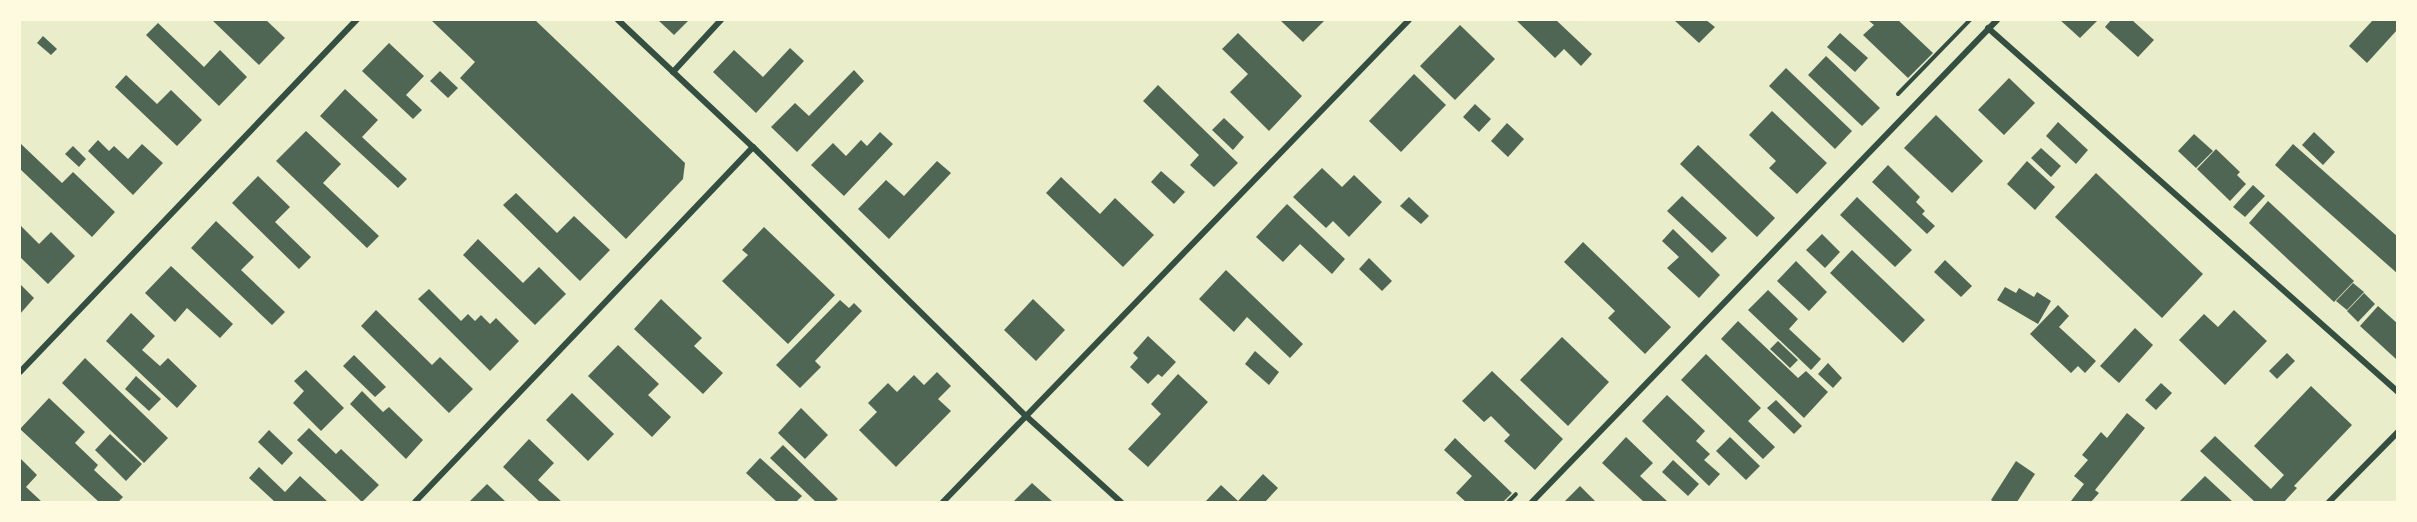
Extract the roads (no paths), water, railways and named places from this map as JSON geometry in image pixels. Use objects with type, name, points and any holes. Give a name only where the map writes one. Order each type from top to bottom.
[{"type":"street","points":[[20,372],[356,20]]},
{"type":"street","points":[[618,20],[753,147],[1026,416],[1121,502]]},
{"type":"street","points":[[674,72],[721,20]]},
{"type":"street","points":[[943,502],[1409,20]]},
{"type":"street","points":[[1532,502],[1997,20]]},
{"type":"street","points":[[1988,28],[2397,392]]},
{"type":"street","points":[[415,502],[753,147]]},
{"type":"street","points":[[2329,502],[2397,432]]}]
